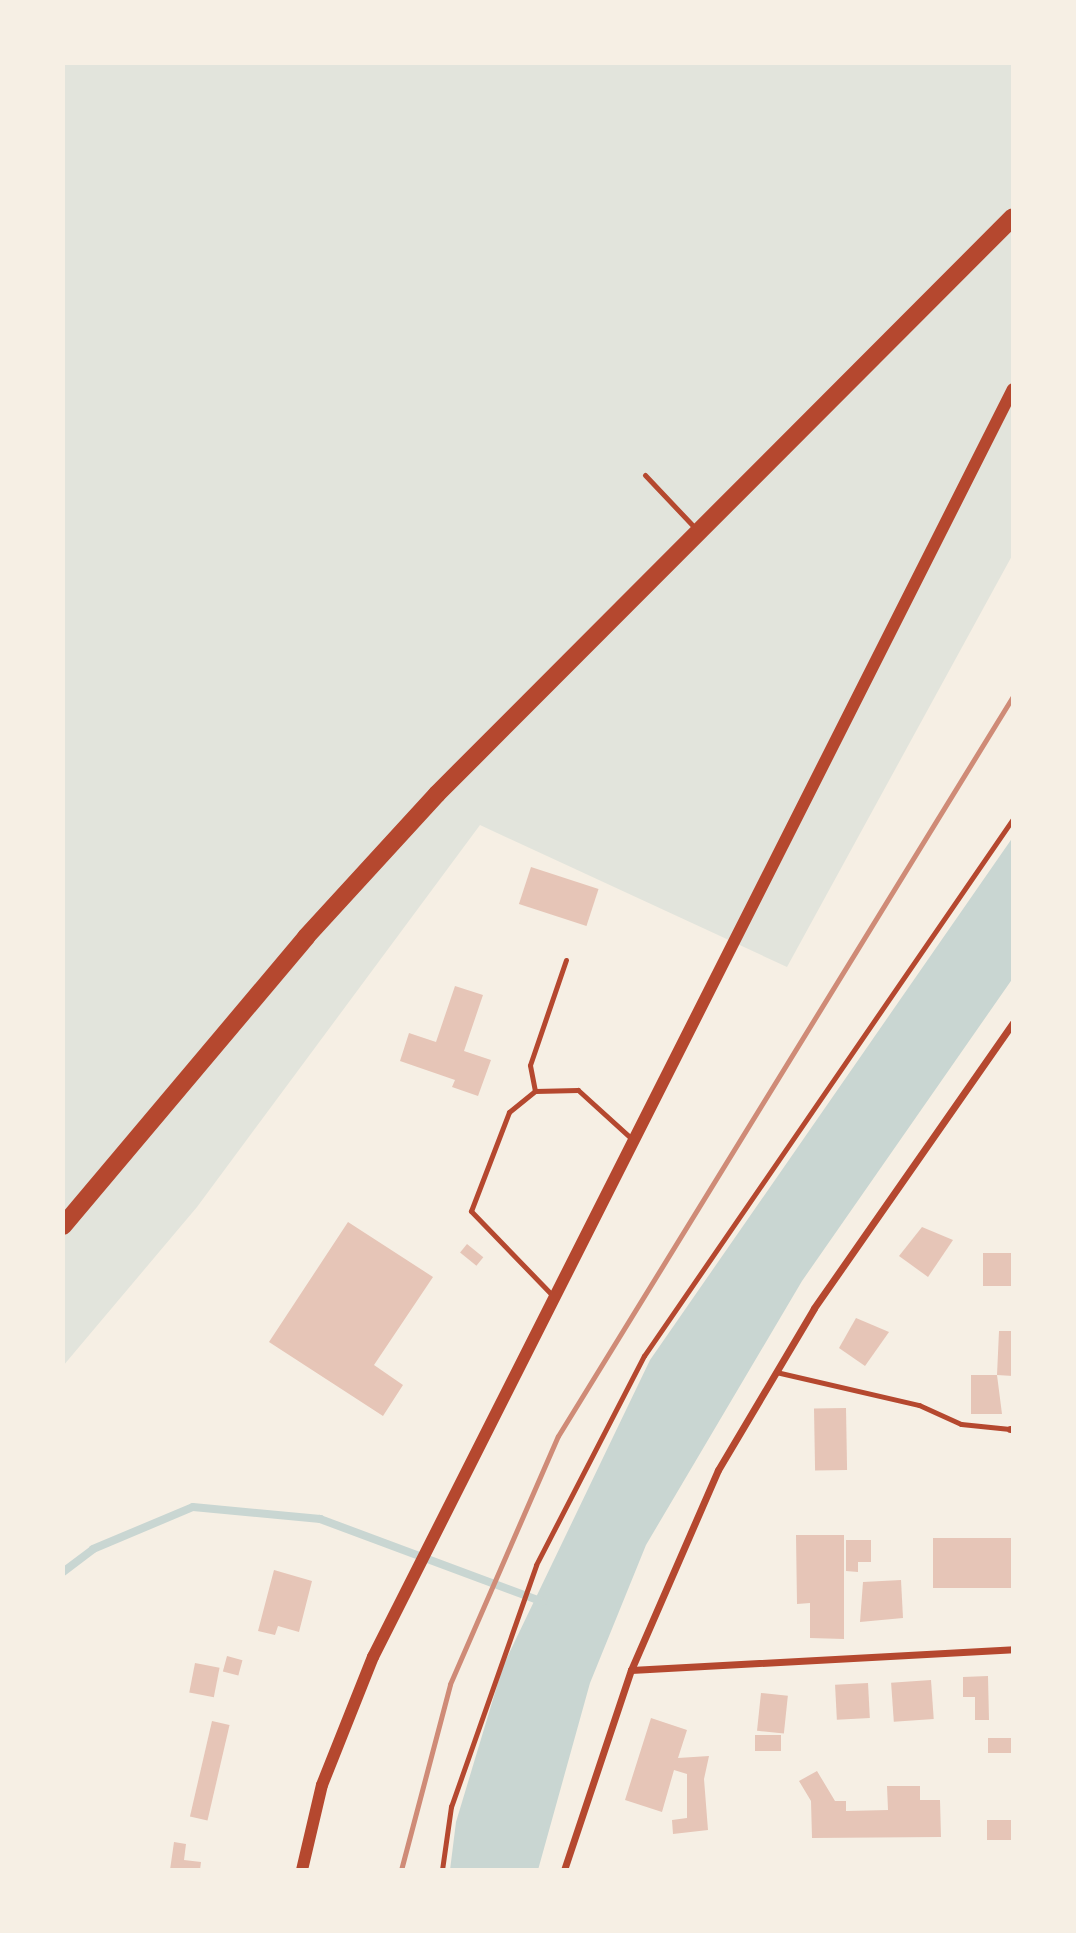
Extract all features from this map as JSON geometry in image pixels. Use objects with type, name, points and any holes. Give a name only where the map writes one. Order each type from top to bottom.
[{"type":"main road","points":[[63,1226],[368,868],[696,529],[1013,218]]},
{"type":"street","points":[[302,1870],[346,1722],[408,1591],[637,1144],[987,436],[1013,389]]},
{"type":"street","points":[[564,1870],[631,1670],[718,1470],[776,1372],[1013,1023]]},
{"type":"street","points":[[631,1670],[1013,1649]]},
{"type":"lane","points":[[645,475],[696,529]]},
{"type":"lane","points":[[536,1091],[530,1066],[566,960]]},
{"type":"lane","points":[[557,1300],[471,1211],[509,1112],[536,1091],[578,1090],[637,1144]]},
{"type":"lane","points":[[776,1372],[919,1405],[961,1424],[1011,1429]]},
{"type":"path","points":[[442,1870],[451,1807],[531,1579],[644,1356],[1013,820]]},
{"type":"shaded area","points":[[63,63],[1013,63],[1013,554],[787,967],[480,825],[197,1207],[63,1366]]},
{"type":"shaded area","points":[[1013,837],[1013,978],[802,1281],[646,1545],[590,1683],[538,1870],[450,1870],[456,1822],[503,1666],[650,1360]]},
{"type":"building","points":[[531,867],[599,889],[586,926],[519,904]]},
{"type":"building","points":[[455,986],[483,995],[464,1051],[491,1060],[478,1096],[452,1087],[455,1080],[400,1061],[409,1033],[436,1042]]},
{"type":"building","points":[[348,1222],[433,1277],[374,1365],[403,1385],[383,1416],[269,1342]]},
{"type":"building","points":[[922,1227],[953,1240],[928,1277],[899,1256]]},
{"type":"building","points":[[467,1244],[483,1257],[476,1266],[460,1253]]},
{"type":"building","points":[[983,1253],[1013,1253],[1013,1286],[983,1286]]},
{"type":"building","points":[[856,1318],[889,1332],[865,1366],[839,1348]]},
{"type":"building","points":[[999,1331],[1013,1331],[1013,1376],[997,1375]]},
{"type":"building","points":[[971,1375],[997,1375],[1002,1414],[971,1414]]},
{"type":"building","points":[[846,1408],[847,1470],[815,1471],[814,1409]]},
{"type":"building","points":[[796,1535],[844,1535],[844,1639],[810,1638],[810,1603],[797,1604]]},
{"type":"building","points":[[933,1538],[1013,1538],[1013,1588],[933,1588]]},
{"type":"building","points":[[846,1540],[871,1540],[871,1562],[858,1562],[858,1572],[846,1571]]},
{"type":"building","points":[[274,1570],[312,1581],[299,1632],[278,1626],[275,1635],[258,1631]]},
{"type":"building","points":[[901,1580],[903,1618],[860,1622],[863,1582]]},
{"type":"building","points":[[227,1656],[242,1660],[238,1676],[223,1671]]},
{"type":"building","points":[[195,1663],[220,1668],[214,1697],[189,1692]]},
{"type":"building","points":[[988,1676],[989,1720],[975,1720],[975,1697],[963,1697],[963,1677]]},
{"type":"building","points":[[931,1680],[934,1719],[894,1722],[891,1683]]},
{"type":"building","points":[[868,1683],[870,1718],[837,1720],[835,1685]]},
{"type":"building","points":[[761,1693],[788,1696],[784,1734],[757,1731]]},
{"type":"building","points":[[651,1718],[687,1730],[678,1758],[709,1756],[704,1779],[708,1830],[673,1834],[672,1820],[687,1818],[687,1774],[674,1770],[662,1812],[625,1800]]},
{"type":"building","points":[[212,1721],[230,1725],[207,1821],[190,1816]]},
{"type":"building","points":[[755,1735],[781,1735],[781,1751],[755,1751]]},
{"type":"building","points":[[988,1738],[1013,1738],[1013,1753],[988,1753]]},
{"type":"building","points":[[817,1771],[835,1801],[846,1801],[846,1811],[888,1810],[887,1786],[920,1786],[920,1800],[940,1800],[941,1837],[812,1838],[811,1801],[799,1781]]},
{"type":"building","points":[[987,1820],[1013,1820],[1013,1840],[987,1840]]},
{"type":"building","points":[[174,1842],[186,1844],[184,1860],[201,1862],[200,1870],[170,1870]]},
{"type":"waterway","points":[[63,1572],[93,1549],[193,1507],[320,1519],[543,1602]]},
{"type":"railway","points":[[401,1870],[450,1684],[558,1436],[1013,696]]}]
